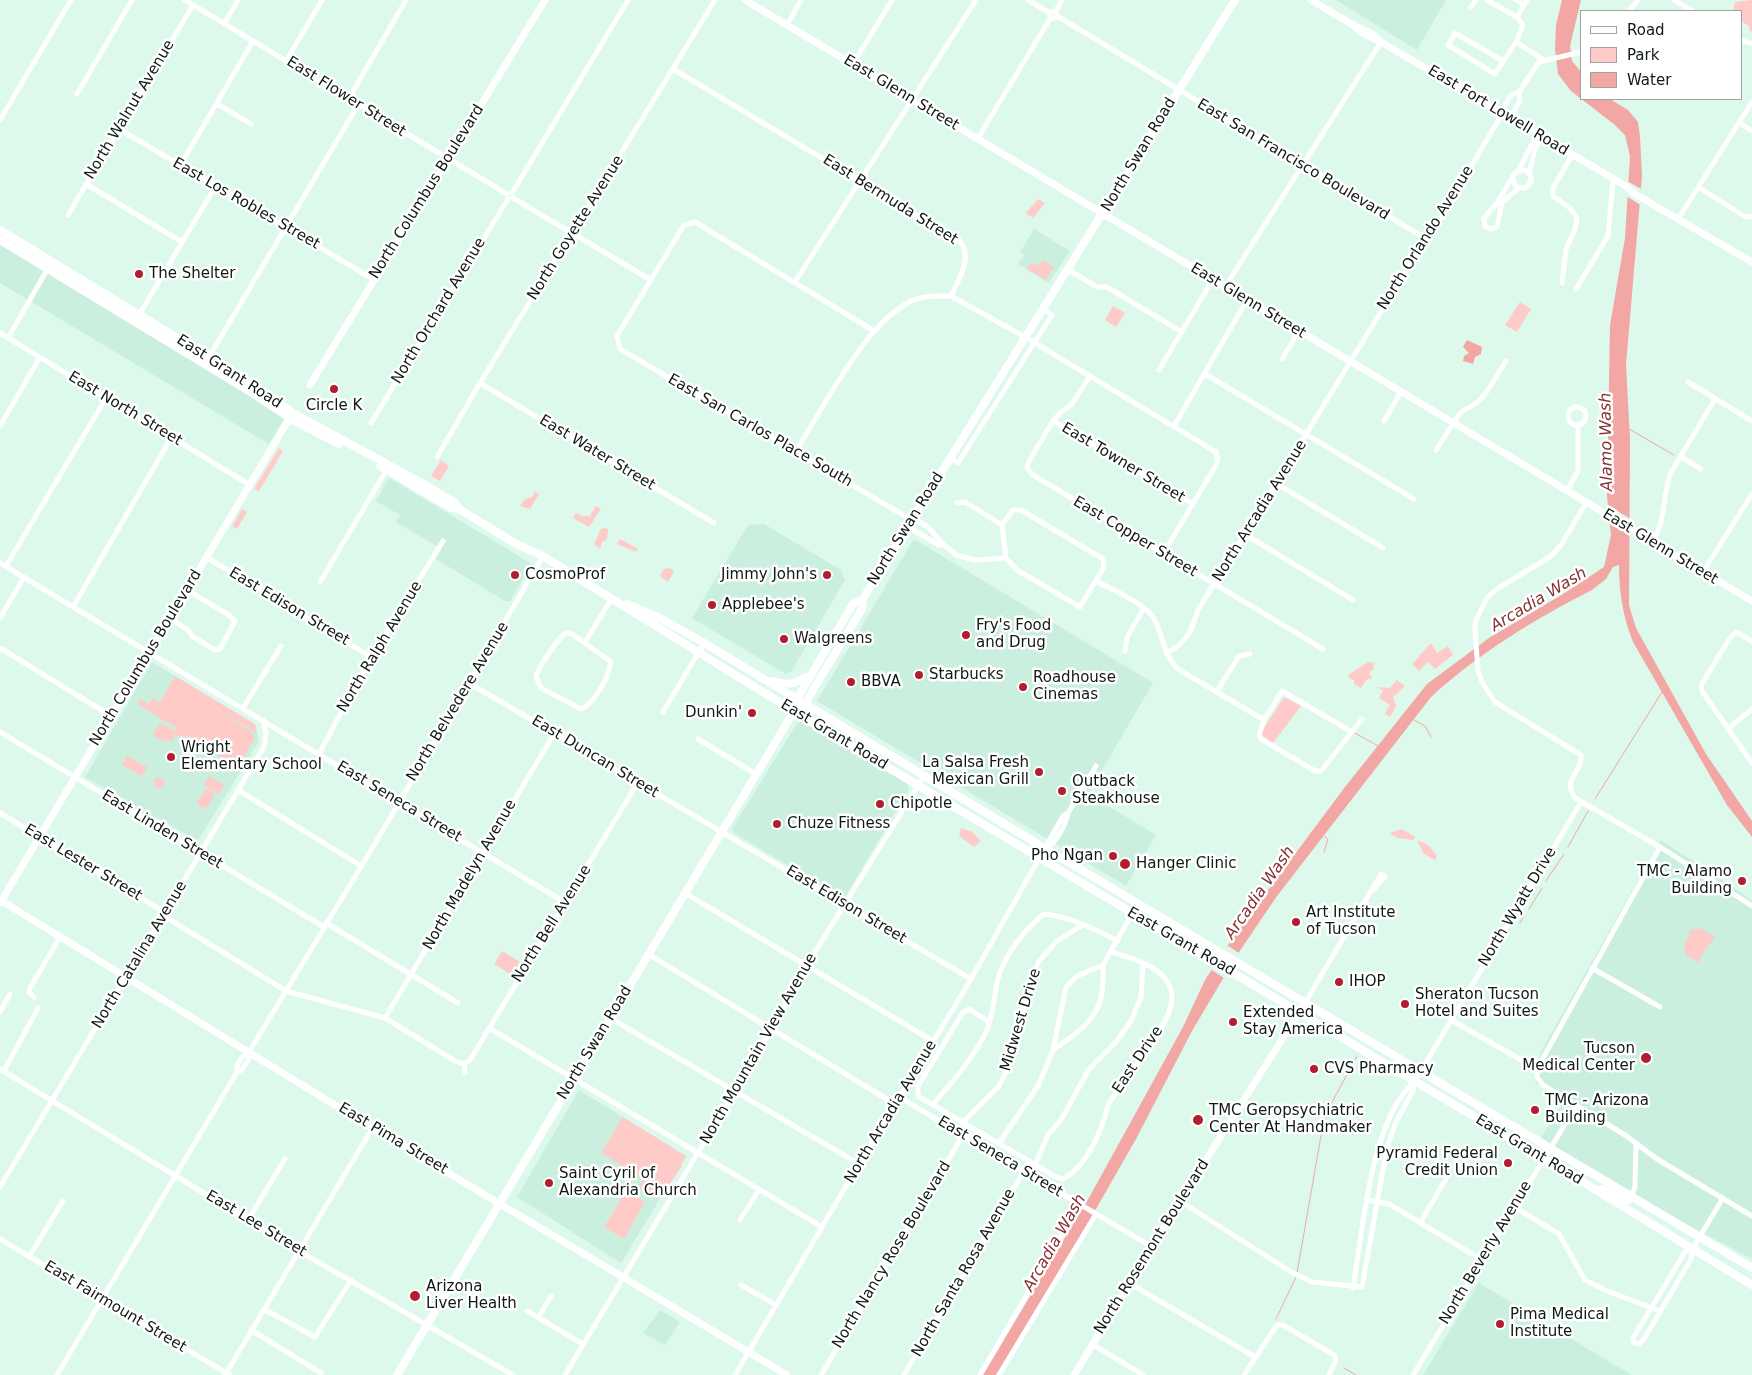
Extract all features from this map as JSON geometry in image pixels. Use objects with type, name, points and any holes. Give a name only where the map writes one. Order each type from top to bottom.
[{"type":"main road","name":"North Swan Road","points":[[794,711],[795,698],[853,604],[862,600],[1025,337],[1104,214],[1178,90],[1235,0]]},
{"type":"main road","name":"East Grant Road","points":[[0,230],[209,357],[291,415],[422,483],[455,503],[459,509]]},
{"type":"main road","name":"East Grant Road","points":[[0,240],[249,391],[387,469],[451,508],[459,509],[516,544],[543,556],[794,711],[1694,1248],[1752,1285]]},
{"type":"main road","name":"East Grant Road","points":[[612,598],[660,618],[704,643],[1046,849],[1752,1268]]},
{"type":"main road","name":"North Swan Road","points":[[397,1375],[501,1203],[573,1077],[794,711],[805,704],[863,607],[862,600]]},
{"type":"main road","points":[[761,678],[788,685],[798,682],[810,674]]},
{"type":"main road","points":[[1591,1187],[1606,1191],[1627,1201],[1631,1197]]},
{"type":"street","points":[[0,120],[71,0]]},
{"type":"street","points":[[77,94],[132,0]]},
{"type":"street","name":"East Flower Street","points":[[185,0],[348,100],[651,280]]},
{"type":"street","points":[[224,24],[238,0]]},
{"type":"street","points":[[286,61],[322,0]]},
{"type":"street","points":[[348,100],[406,0]]},
{"type":"street","name":"North Columbus Boulevard","points":[[310,385],[545,0]]},
{"type":"street","name":"North Orchard Avenue","points":[[371,423],[628,0]]},
{"type":"street","name":"North Goyette Avenue","points":[[437,457],[480,382],[716,0]]},
{"type":"street","name":"East Glenn Street","points":[[745,0],[1752,601]]},
{"type":"street","points":[[787,24],[801,0]]},
{"type":"street","points":[[853,64],[892,0]]},
{"type":"street","points":[[796,282],[976,0]]},
{"type":"street","name":"East San Francisco Boulevard","points":[[1028,0],[1428,240]]},
{"type":"street","points":[[978,138],[1062,0]]},
{"type":"street","name":"East Fort Lowell Road","points":[[1311,0],[1353,25],[1362,33],[1381,42],[1752,262]]},
{"type":"street","points":[[1471,7],[1476,0]]},
{"type":"street","points":[[1487,0],[1517,17],[1523,25],[1516,42],[1495,74],[1448,45],[1455,33],[1503,61]]},
{"type":"street","points":[[1516,0],[1526,2],[1517,17]]},
{"type":"street","points":[[1630,10],[1638,0]]},
{"type":"street","points":[[1674,0],[1691,10]]},
{"type":"street","name":"North Walnut Avenue","points":[[68,215],[193,5]]},
{"type":"street","points":[[180,166],[254,41]]},
{"type":"street","points":[[1225,287],[1381,42]]},
{"type":"street","points":[[1516,42],[1547,59]]},
{"type":"street","points":[[1510,119],[1520,100],[1519,92],[1539,62],[1578,52]]},
{"type":"street","name":"East Bermuda Street","points":[[673,69],[960,241],[966,249],[966,260],[951,296]]},
{"type":"street","name":"North Orlando Avenue","points":[[1350,362],[1428,240],[1511,95],[1519,92]]},
{"type":"street","points":[[1678,219],[1752,102]]},
{"type":"street","points":[[217,104],[251,124]]},
{"type":"street","points":[[209,357],[358,105]]},
{"type":"street","points":[[1739,122],[1752,130]]},
{"type":"street","name":"East Los Robles Street","points":[[119,129],[373,279]]},
{"type":"street","points":[[1540,136],[1529,174],[1531,179],[1530,185],[1519,188],[1502,202],[1497,227],[1492,229],[1484,225],[1484,218],[1497,203],[1540,136]]},
{"type":"street","points":[[1562,283],[1566,250],[1575,230],[1576,218],[1570,208],[1553,196],[1552,190],[1572,155]]},
{"type":"street","points":[[1518,171],[1524,170],[1529,174]]},
{"type":"street","points":[[1513,176],[1513,183],[1519,188]]},
{"type":"street","points":[[1576,289],[1608,236],[1613,180]]},
{"type":"street","points":[[86,184],[182,242]]},
{"type":"street","points":[[139,315],[215,187]]},
{"type":"street","points":[[1698,187],[1744,216],[1752,218]]},
{"type":"street","points":[[651,280],[684,225],[695,222],[874,331]]},
{"type":"street","points":[[8,338],[47,270]]},
{"type":"street","points":[[1069,270],[1096,287],[1107,287],[1182,332]]},
{"type":"street","points":[[1160,370],[1213,279]]},
{"type":"street","name":"East San Carlos Place South","points":[[651,280],[617,336],[620,349],[911,522]]},
{"type":"street","points":[[1581,280],[1587,284]]},
{"type":"street","points":[[795,452],[858,350],[874,331],[901,308],[916,299],[934,295],[951,296],[1025,337],[1219,454],[1217,462],[1163,554]]},
{"type":"street","points":[[1174,426],[1247,300]]},
{"type":"street","name":"North Swan Road","points":[[950,458],[958,463],[1035,343],[1052,314],[1043,309]]},
{"type":"street","points":[[1282,359],[1299,331]]},
{"type":"street","name":"East North Street","points":[[0,333],[250,485]]},
{"type":"street","points":[[0,426],[40,357]]},
{"type":"street","points":[[1436,450],[1452,423],[1460,413],[1479,401],[1506,360]]},
{"type":"street","name":"North Arcadia Avenue","points":[[1166,653],[1180,647],[1189,635],[1198,610],[1246,535],[1350,362]]},
{"type":"street","points":[[1205,374],[1414,499]]},
{"type":"street","points":[[1053,421],[1072,404],[1090,376]]},
{"type":"street","name":"East Water Street","points":[[480,382],[714,523]]},
{"type":"street","points":[[1688,382],[1752,421]]},
{"type":"street","points":[[1384,420],[1401,392]]},
{"type":"street","points":[[6,566],[106,398]]},
{"type":"street","points":[[1653,542],[1661,528],[1666,488],[1670,474],[1715,399]]},
{"type":"street","name":"North Columbus Boulevard","points":[[0,902],[291,415]]},
{"type":"street","name":"East Copper Street","points":[[1053,421],[1025,468],[1033,475],[1323,649]]},
{"type":"street","name":"East Towner Street","points":[[1053,421],[1193,504]]},
{"type":"street","points":[[1566,491],[1578,471],[1578,426]]},
{"type":"street","points":[[73,607],[171,438]]},
{"type":"street","points":[[1681,457],[1700,469]]},
{"type":"street","points":[[320,582],[387,469]]},
{"type":"street","points":[[1277,484],[1383,548]]},
{"type":"street","points":[[1703,572],[1752,494]]},
{"type":"street","points":[[957,504],[965,502],[1002,525]]},
{"type":"street","points":[[1586,503],[1561,545],[1551,556],[1497,589],[1487,598],[1476,620],[1474,644],[1476,663],[1482,682],[1496,702],[1581,755],[1582,761],[1570,782],[1570,790],[1581,802],[1660,848],[1752,906]]},
{"type":"street","points":[[1013,510],[1022,510],[1103,559],[1104,566],[1080,607],[1017,570],[1006,558],[1002,525],[1013,510]]},
{"type":"street","points":[[911,522],[939,545],[944,546]]},
{"type":"street","points":[[911,522],[928,527],[944,546],[956,555],[966,559],[1006,558]]},
{"type":"street","points":[[1246,535],[1353,600]]},
{"type":"street","name":"North Ralph Avenue","points":[[319,754],[371,657],[443,541]]},
{"type":"street","name":"North Belvedere Avenue","points":[[176,1175],[236,1072],[242,1070],[249,1059],[249,1052],[362,866],[543,556]]},
{"type":"street","name":"East Edison Street","points":[[206,557],[371,657]]},
{"type":"street","name":"East Seneca Street","points":[[0,563],[566,903]]},
{"type":"street","points":[[0,618],[24,577]]},
{"type":"street","points":[[1096,580],[1144,608],[1152,616],[1169,661],[1178,670],[1264,720]]},
{"type":"street","points":[[170,618],[189,631],[192,636],[215,650],[220,648],[235,621],[229,615],[187,590]]},
{"type":"street","points":[[585,642],[612,598]]},
{"type":"street","points":[[1125,651],[1126,638],[1144,608]]},
{"type":"street","points":[[1751,761],[1702,691],[1701,685],[1730,638],[1736,632],[1752,641]]},
{"type":"street","points":[[572,634],[585,642],[606,656],[611,664],[591,702],[581,709],[541,688],[536,677],[538,670],[563,635],[572,634]]},
{"type":"street","points":[[663,712],[704,643]]},
{"type":"street","points":[[243,708],[280,646]]},
{"type":"street","points":[[0,648],[112,716]]},
{"type":"street","points":[[1216,691],[1239,656],[1250,654]]},
{"type":"street","name":"East Duncan Street","points":[[469,683],[555,732],[721,832]]},
{"type":"street","points":[[1352,732],[1282,691],[1259,730],[1261,739],[1316,771],[1321,771],[1352,732],[1362,719]]},
{"type":"street","points":[[1729,728],[1752,709]]},
{"type":"street","name":"North Catalina Avenue","points":[[0,1186],[264,747],[266,733],[263,720]]},
{"type":"street","name":"East Linden Street","points":[[0,732],[201,854],[458,1003]]},
{"type":"street","name":"North Madelyn Avenue","points":[[384,1018],[412,975],[555,732]]},
{"type":"street","points":[[698,738],[756,774]]},
{"type":"street","name":"North Arcadia Avenue","points":[[735,1375],[858,1164],[971,979],[1040,859],[1046,849],[1051,846],[1096,766]]},
{"type":"street","name":"North Mountain View Avenue","points":[[565,1375],[620,1286],[622,1277],[772,1029],[807,965],[924,776]]},
{"type":"street","name":"North Bell Avenue","points":[[464,1064],[470,1060],[638,782]]},
{"type":"street","points":[[238,790],[362,866]]},
{"type":"street","name":"North Wyatt Drive","points":[[1356,1288],[1368,1200],[1383,1129],[1405,1090],[1421,1071],[1581,802]]},
{"type":"street","name":"East Lester Street","points":[[0,813],[40,836],[286,991],[384,1018],[455,1061],[464,1064]]},
{"type":"street","name":"East Edison Street","points":[[721,832],[971,979]]},
{"type":"street","points":[[1660,848],[1537,1069],[1537,1076],[1543,1085],[1636,1143],[1656,1159],[1752,1216]]},
{"type":"street","name":"North Rosemont Boulevard","points":[[1074,1375],[1129,1283],[1300,1012],[1383,875]]},
{"type":"street","points":[[685,893],[934,1041]]},
{"type":"street","name":"East Pima Street","points":[[0,902],[787,1375]]},
{"type":"street","points":[[1053,1050],[1070,1039],[1097,1012],[1103,996],[1103,966],[1138,903]]},
{"type":"street","points":[[933,1104],[969,1060],[986,1032],[1000,973],[1017,941],[1029,926],[1044,914],[1062,916],[1084,924],[1118,941]]},
{"type":"street","name":"Midwest Drive","points":[[963,1122],[998,1086],[1011,1062],[1029,984],[1039,961],[1057,941],[1084,924]]},
{"type":"street","points":[[34,997],[29,992],[30,988],[60,937]]},
{"type":"street","name":"East Drive","points":[[1035,1165],[1063,1179],[1080,1167],[1101,1128],[1109,1103],[1152,1045],[1170,1011],[1171,991],[1159,973],[1143,963],[1112,952]]},
{"type":"street","points":[[648,954],[895,1104]]},
{"type":"street","points":[[989,1022],[969,1009],[961,1014],[918,1086],[918,1096],[1035,1165],[1048,1135],[1061,1120],[1089,1068],[1116,1042],[1131,1022],[1141,997],[1143,963]]},
{"type":"street","points":[[999,1143],[1038,1086],[1053,1050],[1066,988],[1077,976],[1103,966]]},
{"type":"street","points":[[1592,968],[1660,1007]]},
{"type":"street","points":[[0,1012],[10,994]]},
{"type":"street","points":[[2,1070],[38,1008]]},
{"type":"street","points":[[610,1018],[858,1164]]},
{"type":"street","points":[[1451,1020],[1537,1069]]},
{"type":"street","points":[[489,1028],[822,1227]]},
{"type":"street","points":[[464,1064],[464,1072]]},
{"type":"street","name":"East Lee Street","points":[[2,1070],[248,1220],[513,1375]]},
{"type":"street","points":[[1180,1201],[1291,1272],[1312,1282],[1356,1288],[1363,1284],[1377,1201],[1391,1135],[1412,1092],[1414,1081]]},
{"type":"street","name":"East Seneca Street","points":[[899,1097],[1152,1247]]},
{"type":"street","name":"North Beverly Avenue","points":[[1413,1375],[1576,1106]]},
{"type":"street","points":[[227,1374],[251,1330],[373,1127]]},
{"type":"street","name":"North Nancy Rose Boulevard","points":[[821,1375],[963,1135]]},
{"type":"street","points":[[1631,1197],[1635,1187],[1636,1143]]},
{"type":"street","points":[[248,1220],[285,1159]]},
{"type":"street","name":"North Santa Rosa Avenue","points":[[904,1375],[1024,1171]]},
{"type":"street","points":[[57,1375],[176,1175]]},
{"type":"street","points":[[1420,1223],[1447,1177]]},
{"type":"street","points":[[740,1220],[759,1190]]},
{"type":"street","points":[[1694,1248],[1686,1252],[1633,1338],[1636,1344],[1642,1342],[1691,1258],[1699,1238],[1722,1198]]},
{"type":"street","points":[[1368,1200],[1389,1204],[1482,1260]]},
{"type":"street","points":[[29,1257],[63,1201]]},
{"type":"street","points":[[980,1375],[1081,1205]]},
{"type":"street","points":[[1514,1207],[1559,1234],[1586,1280],[1607,1291],[1660,1311]]},
{"type":"street","points":[[1000,1375],[1095,1213]]},
{"type":"street","name":"East Fairmount Street","points":[[0,1239],[227,1374]]},
{"type":"street","points":[[1360,1249],[1370,1250]]},
{"type":"street","points":[[264,1309],[315,1337],[351,1280]]},
{"type":"street","points":[[1129,1283],[1255,1358]]},
{"type":"street","points":[[742,1285],[776,1305]]},
{"type":"street","points":[[538,1318],[551,1296]]},
{"type":"street","points":[[527,1311],[583,1344]]},
{"type":"street","points":[[1244,1375],[1277,1325],[1283,1325],[1334,1356],[1336,1360],[1329,1375]]},
{"type":"street","points":[[251,1330],[321,1372]]},
{"type":"street","points":[[1092,1344],[1143,1375]]},
{"type":"shaded area","points":[[1336,0],[1446,0],[1417,50]]},
{"type":"shaded area","points":[[1034,229],[1070,251],[1049,283],[1018,264],[1024,255],[1020,252]]},
{"type":"shaded area","points":[[0,237],[285,417],[269,444],[0,283]]},
{"type":"shaded area","points":[[389,478],[532,564],[510,601],[505,601],[436,559],[442,549],[396,522],[400,515],[376,501]]},
{"type":"shaded area","points":[[764,524],[841,570],[845,580],[791,672],[786,674],[692,618],[748,525]]},
{"type":"shaded area","points":[[914,539],[1153,683],[1088,794],[1156,835],[1126,886],[817,701]]},
{"type":"shaded area","name":"Wright Elementary School","points":[[152,662],[255,725],[259,741],[198,841],[85,777]]},
{"type":"shaded area","points":[[800,721],[907,783],[909,789],[845,897],[841,898],[736,834],[732,829]]},
{"type":"shaded area","name":"Tucson Medical Center","points":[[1661,840],[1752,900],[1752,1259],[1673,1217],[1541,1138],[1562,1104],[1535,1081],[1534,1069],[1544,1046]]},
{"type":"shaded area","points":[[579,1090],[686,1156],[621,1263],[517,1197]]},
{"type":"shaded area","name":"Pima Medical Institute","points":[[1479,1283],[1613,1364],[1632,1375],[1423,1375]]},
{"type":"shaded area","points":[[660,1310],[680,1322],[665,1345],[643,1333]]},
{"type":"green space","points":[[1752,0],[1752,31],[1750,32],[1749,26],[1742,22],[1742,10],[1733,10],[1735,2]]},
{"type":"green space","points":[[1038,199],[1045,203],[1033,218],[1026,213]]},
{"type":"green space","points":[[1043,260],[1054,267],[1046,280],[1027,269],[1031,262],[1038,266]]},
{"type":"green space","points":[[1520,302],[1531,309],[1517,332],[1505,325]]},
{"type":"green space","points":[[1113,306],[1125,313],[1116,327],[1105,320]]},
{"type":"green space","points":[[279,448],[283,451],[259,491],[254,489]]},
{"type":"green space","points":[[441,460],[449,466],[440,481],[431,476]]},
{"type":"green space","points":[[534,491],[539,494],[530,509],[520,506],[524,500],[533,496]]},
{"type":"green space","points":[[596,506],[601,509],[589,527],[573,518],[576,513],[589,517]]},
{"type":"green space","points":[[242,509],[247,512],[237,529],[232,526]]},
{"type":"green space","points":[[601,529],[608,529],[607,539],[602,542],[600,549],[594,544]]},
{"type":"green space","points":[[620,539],[638,549],[636,552],[617,544]]},
{"type":"green space","points":[[670,568],[674,571],[668,582],[660,576],[664,569]]},
{"type":"green space","points":[[1431,643],[1437,653],[1448,646],[1453,655],[1435,669],[1428,662],[1419,671],[1412,664]]},
{"type":"green space","points":[[1368,662],[1374,663],[1373,670],[1369,672],[1372,678],[1366,680],[1361,688],[1354,684],[1354,680],[1350,679],[1348,675]]},
{"type":"green space","points":[[175,676],[255,724],[257,733],[209,705],[252,732],[255,738],[237,767],[190,737],[177,736],[176,733],[173,740],[165,741],[153,735],[160,723],[176,731],[175,727],[137,704],[140,699],[149,704],[152,698],[160,702]]},
{"type":"green space","points":[[1397,680],[1405,686],[1393,697],[1396,706],[1390,717],[1385,714],[1390,705],[1379,698],[1383,690],[1376,687],[1390,688]]},
{"type":"green space","points":[[1284,697],[1301,706],[1273,743],[1263,736],[1262,731]]},
{"type":"green space","points":[[127,756],[147,767],[142,776],[122,765]]},
{"type":"green space","points":[[209,776],[224,785],[219,794],[203,785]]},
{"type":"green space","points":[[159,777],[165,783],[159,789],[153,783]]},
{"type":"green space","points":[[206,788],[215,794],[206,809],[196,803]]},
{"type":"green space","points":[[961,828],[971,831],[981,841],[974,847],[959,836]]},
{"type":"green space","points":[[1402,829],[1415,837],[1414,840],[1398,838],[1390,833]]},
{"type":"green space","points":[[1417,840],[1428,845],[1437,856],[1435,860],[1424,854]]},
{"type":"green space","points":[[1700,928],[1715,937],[1700,957],[1700,963],[1686,955],[1684,947],[1691,930]]},
{"type":"green space","points":[[502,951],[520,962],[512,975],[494,964]]},
{"type":"green space","points":[[623,1117],[686,1156],[682,1166],[665,1191],[660,1189],[655,1196],[639,1187],[644,1179],[601,1153]]},
{"type":"green space","points":[[626,1191],[645,1202],[624,1239],[604,1227]]},
{"type":"water","points":[[1562,0],[1581,0],[1570,46],[1572,61],[1580,71],[1580,98],[1571,91],[1558,74],[1555,49],[1556,25]]},
{"type":"water","points":[[1582,100],[1612,100],[1628,110],[1638,122],[1640,136],[1642,176],[1626,365],[1630,439],[1629,605],[1636,628],[1706,754],[1752,821],[1752,837],[1727,805],[1633,642],[1622,604],[1619,565],[1613,567],[1606,579],[1592,590],[1488,651],[1431,697],[1277,896],[1237,955],[1192,1031],[1136,1139],[1085,1228],[996,1375],[983,1375],[1090,1196],[1183,1027],[1205,980],[1236,933],[1345,787],[1427,684],[1489,638],[1604,567],[1611,535],[1607,496],[1610,325],[1625,238],[1630,156],[1625,135]]},
{"type":"water","points":[[1467,340],[1482,347],[1481,354],[1475,357],[1473,364],[1463,361],[1464,356],[1469,353],[1463,347]]},
{"type":"pier","points":[[1627,181],[1643,190],[1642,206],[1626,196]]},
{"type":"pier","points":[[1607,505],[1631,519],[1631,536],[1607,522]]},
{"type":"pier","points":[[1225,944],[1239,953],[1224,978],[1210,969]]},
{"type":"waterway","points":[[1629,429],[1674,455]]},
{"type":"waterway","points":[[1595,799],[1662,692]]},
{"type":"waterway","points":[[1414,720],[1425,726],[1431,737]]},
{"type":"waterway","points":[[1355,733],[1378,746]]},
{"type":"waterway","points":[[1568,847],[1588,811]]},
{"type":"waterway","points":[[1324,836],[1328,839],[1324,852]]},
{"type":"waterway","points":[[1546,881],[1564,854]]},
{"type":"waterway","points":[[1529,909],[1542,888]]},
{"type":"waterway","points":[[1520,923],[1524,916]]},
{"type":"waterway","points":[[1297,1273],[1322,1130],[1330,1106],[1357,1056]]},
{"type":"waterway","points":[[1276,1319],[1296,1277]]},
{"type":"waterway","points":[[1344,1368],[1356,1375]]},
{"type":"place","name":"The Shelter","points":[[139,274]]},
{"type":"place","name":"Circle K","points":[[334,389]]},
{"type":"place","name":"CosmoProf","points":[[515,575]]},
{"type":"place","name":"Jimmy John's","points":[[827,575]]},
{"type":"place","name":"Applebee's","points":[[712,605]]},
{"type":"place","name":"Fry's Food and Drug","points":[[966,635]]},
{"type":"place","name":"Walgreens","points":[[784,639]]},
{"type":"place","name":"Starbucks","points":[[919,675]]},
{"type":"place","name":"BBVA","points":[[851,682]]},
{"type":"place","name":"Roadhouse Cinemas","points":[[1023,687]]},
{"type":"place","name":"Dunkin'","points":[[752,713]]},
{"type":"place","name":"Wright Elementary School","points":[[171,757]]},
{"type":"place","name":"La Salsa Fresh Mexican Grill","points":[[1039,772]]},
{"type":"place","name":"Outback Steakhouse","points":[[1062,791]]},
{"type":"place","name":"Chipotle","points":[[880,804]]},
{"type":"place","name":"Chuze Fitness","points":[[777,824]]},
{"type":"place","name":"Pho Ngan","points":[[1113,856]]},
{"type":"place","name":"Hanger Clinic","points":[[1125,864]]},
{"type":"place","name":"TMC - Alamo Building","points":[[1742,881]]},
{"type":"place","name":"Art Institute of Tucson","points":[[1296,922]]},
{"type":"place","name":"IHOP","points":[[1339,982]]},
{"type":"place","name":"Sheraton Tucson Hotel and Suites","points":[[1405,1004]]},
{"type":"place","name":"Extended Stay America","points":[[1233,1022]]},
{"type":"place","name":"Tucson Medical Center","points":[[1646,1058]]},
{"type":"place","name":"CVS Pharmacy","points":[[1314,1069]]},
{"type":"place","name":"TMC - Arizona Building","points":[[1535,1110]]},
{"type":"place","name":"TMC Geropsychiatric Center At Handmaker","points":[[1198,1120]]},
{"type":"place","name":"Pyramid Federal Credit Union","points":[[1508,1163]]},
{"type":"place","name":"Saint Cyril of Alexandria Church","points":[[549,1183]]},
{"type":"place","name":"Arizona Liver Health","points":[[415,1296]]},
{"type":"place","name":"Pima Medical Institute","points":[[1500,1324]]},
{"type":"water label","name":"Alamo Wash","points":[[1607,442]]},
{"type":"water label","name":"Arcadia Wash","points":[[1539,600]]},
{"type":"water label","name":"Arcadia Wash","points":[[1260,893]]},
{"type":"water label","name":"Arcadia Wash","points":[[1055,1243]]}]
